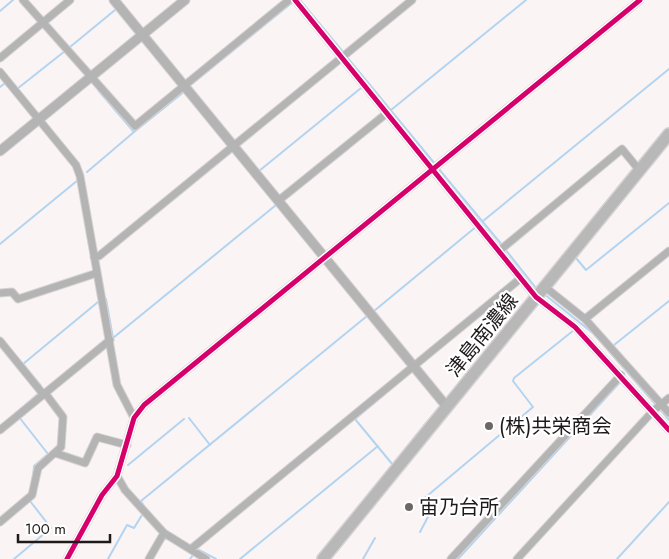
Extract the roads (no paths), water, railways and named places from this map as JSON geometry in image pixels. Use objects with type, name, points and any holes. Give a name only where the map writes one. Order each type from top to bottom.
[{"type":"main road","name":"津島南濃線","points":[[323,559],[669,134]]},
{"type":"street","points":[[23,0],[41,24],[135,126],[186,88],[293,1],[344,55],[387,113],[435,167],[502,248],[521,278],[585,319],[669,413]]},
{"type":"street","points":[[0,58],[70,0]]},
{"type":"street","points":[[114,0],[447,407]]},
{"type":"street","points":[[0,151],[185,0]]},
{"type":"street","points":[[94,257],[99,256],[412,0]]},
{"type":"street","points":[[67,559],[102,495],[117,476],[128,445],[134,418],[144,405],[640,0]]},
{"type":"street","points":[[0,72],[76,164],[80,176],[117,385],[134,418]]},
{"type":"street","points":[[278,201],[387,113]]},
{"type":"street","points":[[502,248],[622,149],[640,170]]},
{"type":"street","points":[[585,319],[669,251]]},
{"type":"street","points":[[0,293],[12,292],[18,300],[97,273]]},
{"type":"street","points":[[191,549],[521,278]]},
{"type":"street","points":[[541,292],[621,375],[669,430]]},
{"type":"street","points":[[0,430],[110,340]]},
{"type":"street","points":[[0,341],[63,417],[61,447],[38,468],[32,495],[0,522]]},
{"type":"street","points":[[451,559],[621,375]]},
{"type":"street","points":[[517,559],[653,411],[669,398]]},
{"type":"street","points":[[55,453],[85,463],[97,437],[128,445]]},
{"type":"street","points":[[117,476],[125,490],[164,532],[206,559]]},
{"type":"street","points":[[149,559],[164,532]]},
{"type":"waterway","points":[[0,11],[13,0]]},
{"type":"waterway","points":[[300,0],[343,52]]},
{"type":"waterway","points":[[391,110],[526,0]]},
{"type":"waterway","points":[[188,87],[293,2]]},
{"type":"waterway","points":[[70,47],[115,10]]},
{"type":"waterway","points":[[17,89],[65,51]]},
{"type":"waterway","points":[[346,56],[435,164]]},
{"type":"waterway","points":[[483,221],[669,69]]},
{"type":"waterway","points":[[0,87],[5,83],[14,92]]},
{"type":"waterway","points":[[259,171],[361,88]]},
{"type":"waterway","points":[[98,90],[134,132],[185,91]]},
{"type":"waterway","points":[[87,172],[134,132]]},
{"type":"waterway","points":[[283,201],[348,149]]},
{"type":"waterway","points":[[438,168],[502,245]]},
{"type":"waterway","points":[[0,244],[78,180]]},
{"type":"waterway","points":[[576,258],[586,270],[669,203]]},
{"type":"waterway","points":[[106,299],[113,338],[276,205]]},
{"type":"waterway","points":[[374,311],[477,226]]},
{"type":"waterway","points":[[505,249],[536,288]]},
{"type":"waterway","points":[[544,294],[594,334],[656,405]]},
{"type":"waterway","points":[[448,397],[531,295]]},
{"type":"waterway","points":[[614,345],[669,301]]},
{"type":"waterway","points":[[41,386],[23,364],[98,302]]},
{"type":"waterway","points":[[146,510],[141,501],[367,316]]},
{"type":"waterway","points":[[420,532],[430,513],[421,501],[533,407],[513,381],[514,378],[574,330]]},
{"type":"waterway","points":[[458,559],[622,380]]},
{"type":"waterway","points":[[396,461],[393,465],[355,419],[398,383]]},
{"type":"waterway","points":[[16,413],[39,393]]},
{"type":"waterway","points":[[659,408],[669,420]]},
{"type":"waterway","points":[[19,417],[48,454],[34,466],[33,477]]},
{"type":"waterway","points":[[189,418],[210,445]]},
{"type":"waterway","points":[[128,465],[184,419]]},
{"type":"waterway","points":[[410,443],[426,423]]},
{"type":"waterway","points":[[240,559],[378,446]]},
{"type":"waterway","points":[[14,559],[51,528],[30,501]]},
{"type":"waterway","points":[[617,559],[669,502]]},
{"type":"waterway","points":[[108,559],[127,525],[134,528],[142,515]]},
{"type":"waterway","points":[[363,559],[375,538]]},
{"type":"waterway","points":[[197,549],[216,559]]},
{"type":"waterway","points":[[190,559],[193,555]]},
{"type":"place","name":"(株)共栄商会","points":[[489,426]]},
{"type":"place","name":"宙乃台所","points":[[409,507]]}]
